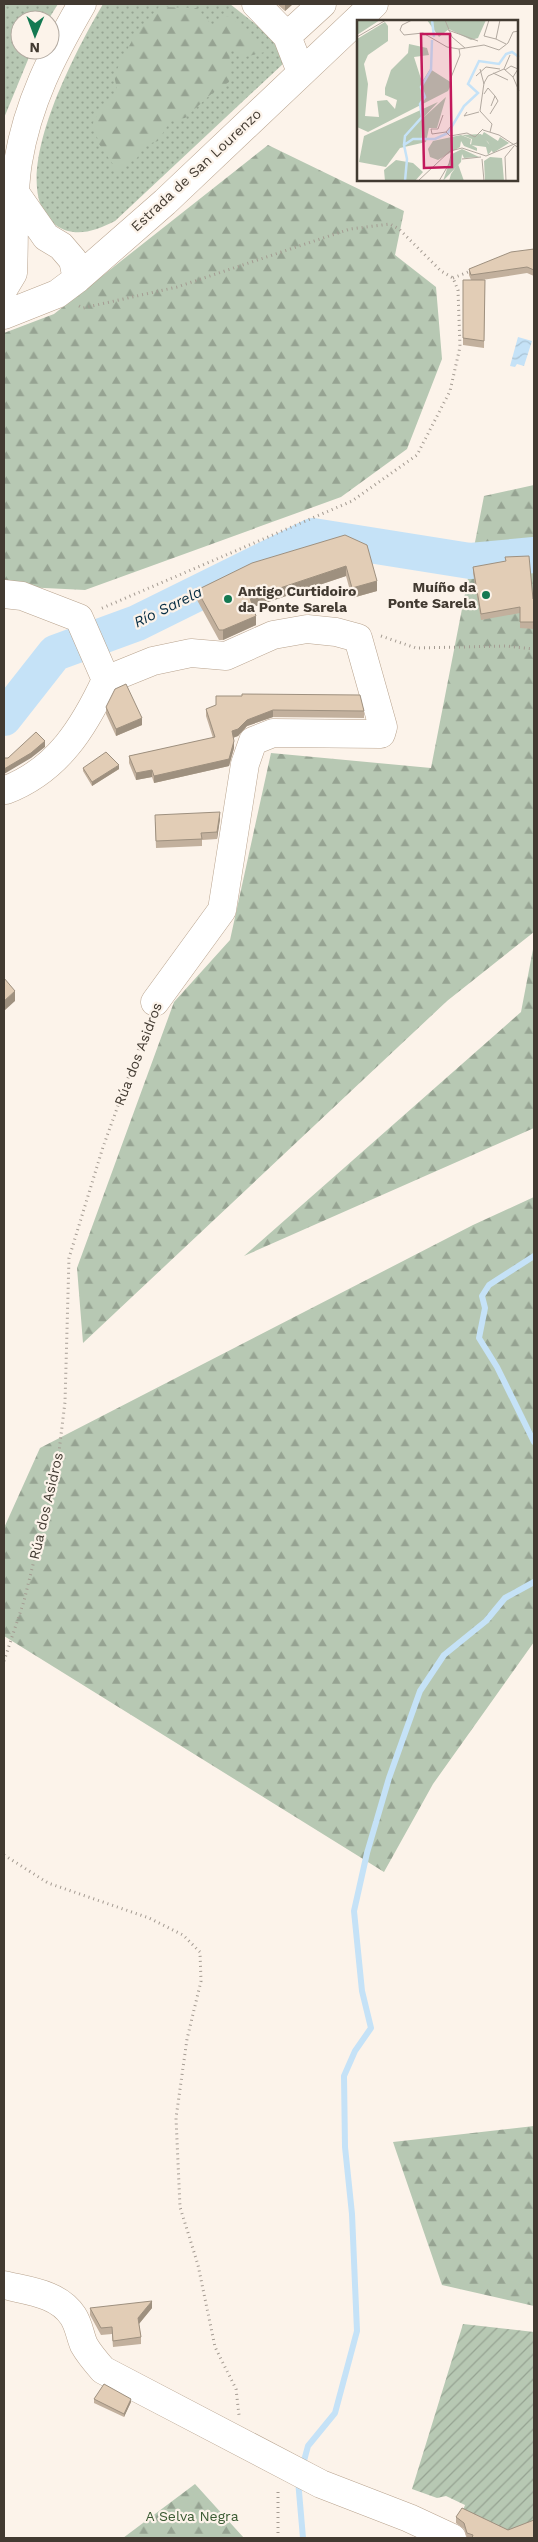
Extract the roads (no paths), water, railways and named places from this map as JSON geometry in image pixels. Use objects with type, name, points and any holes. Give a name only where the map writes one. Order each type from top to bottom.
[{"type":"street","points":[[16,194],[46,237],[61,246],[73,260],[59,291],[20,292],[10,272],[18,164],[27,120],[48,65],[82,4]]},
{"type":"street","points":[[256,4],[287,36],[301,72]]},
{"type":"street","points":[[287,36],[322,4]]},
{"type":"street","name":"Estrada de San Lourenzo","points":[[4,315],[59,291],[165,202],[374,4]]},
{"type":"street","points":[[10,272],[22,246],[46,237]]},
{"type":"street","points":[[4,594],[22,596],[81,621],[103,676],[80,730],[65,748],[19,785],[6,790]]},
{"type":"street","name":"Rúa dos Asidros","points":[[103,676],[162,659],[191,653],[226,656],[273,635],[307,629],[336,632],[358,638],[383,727],[381,734],[273,733],[253,741],[245,764],[222,910],[156,1002]]},
{"type":"street","points":[[4,2286],[48,2296],[63,2304],[74,2317],[88,2351],[103,2370],[234,2437],[295,2471],[452,2538]]},
{"type":"water","points":[[518,337],[532,341],[524,366],[517,364],[515,367],[510,366]]},
{"type":"waterway","name":"Río Sarela","points":[[4,718],[55,653],[137,623],[313,536],[470,561],[534,555]]},
{"type":"waterway","points":[[534,1256],[489,1285],[482,1296],[485,1308],[479,1338],[497,1367],[534,1442]]},
{"type":"waterway","points":[[302,2468],[308,2446],[335,2413],[357,2331],[352,2214],[345,2147],[344,2076],[355,2051],[371,2028],[362,1991],[354,1911],[367,1853],[389,1778],[420,1691],[444,1655],[486,1621],[505,1598],[534,1582]]},
{"type":"waterway","points":[[298,2480],[303,2538]]},
{"type":"place","name":"Muíño da Ponte Sarela","points":[[486,595]]},
{"type":"place","name":"Antigo Curtidoiro da Ponte Sarela","points":[[228,599]]},
{"type":"park label","name":"A Selva Negra","points":[[192,2516]]}]
